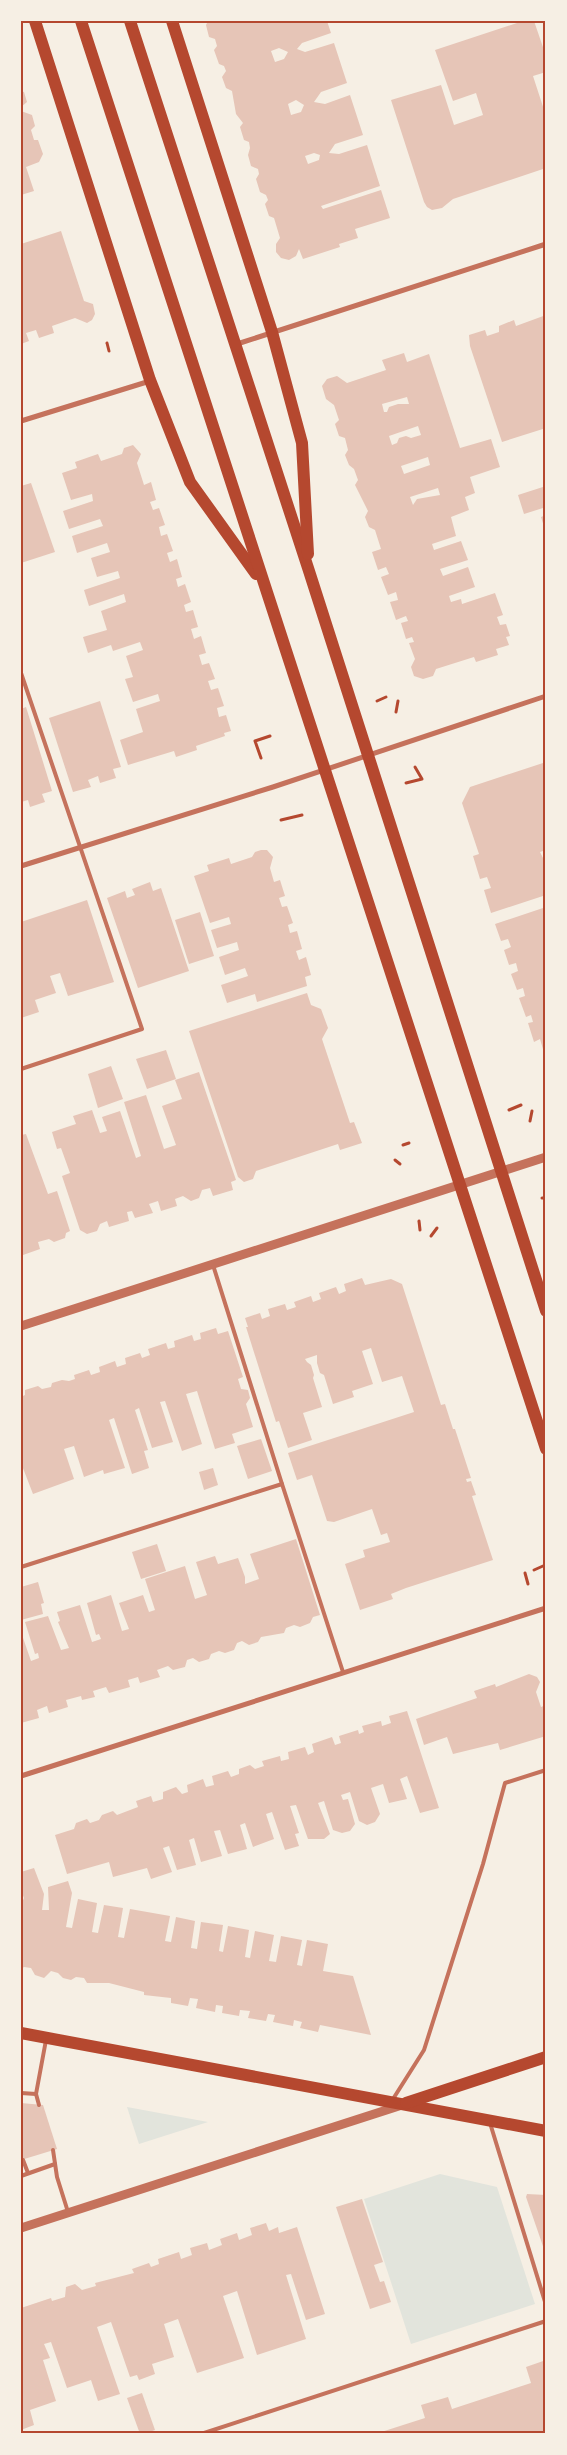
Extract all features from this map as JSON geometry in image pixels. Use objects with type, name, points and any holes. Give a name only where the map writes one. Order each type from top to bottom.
[{"type":"main road","points":[[35,21],[150,380],[190,482],[263,584]]},
{"type":"main road","points":[[81,21],[546,1449]]},
{"type":"main road","points":[[130,21],[309,571],[546,1311]]},
{"type":"main road","points":[[172,21],[272,332],[302,443],[309,571]]},
{"type":"main road","points":[[21,2033],[546,2131]]},
{"type":"main road","points":[[406,2104],[546,2057]]},
{"type":"street","points":[[234,345],[546,244]]},
{"type":"street","points":[[21,421],[150,380]]},
{"type":"street","points":[[21,866],[324,770],[546,696]]},
{"type":"street","points":[[21,1326],[546,1157]]},
{"type":"street","points":[[21,1776],[546,1608]]},
{"type":"street","points":[[21,2228],[406,2104]]},
{"type":"lane","points":[[21,673],[142,1029],[21,1069]]},
{"type":"lane","points":[[213,1265],[343,1672]]},
{"type":"lane","points":[[21,1567],[282,1484]]},
{"type":"lane","points":[[392,2101],[424,2050],[483,1864],[505,1783],[546,1770]]},
{"type":"lane","points":[[39,2105],[36,2094],[46,2038]]},
{"type":"lane","points":[[21,2093],[36,2094]]},
{"type":"lane","points":[[489,2120],[546,2305]]},
{"type":"lane","points":[[53,2150],[68,2212]]},
{"type":"lane","points":[[23,2160],[28,2173]]},
{"type":"lane","points":[[21,2176],[55,2164]]},
{"type":"lane","points":[[201,2434],[546,2321]]},
{"type":"path","points":[[107,343],[110,351]]},
{"type":"path","points":[[376,701],[386,697]]},
{"type":"path","points":[[396,712],[398,700]]},
{"type":"path","points":[[261,758],[255,741],[270,736]]},
{"type":"path","points":[[406,783],[422,779],[416,767]]},
{"type":"path","points":[[281,820],[302,815]]},
{"type":"path","points":[[509,1110],[520,1105]]},
{"type":"path","points":[[530,1121],[532,1111]]},
{"type":"path","points":[[403,1145],[409,1143]]},
{"type":"path","points":[[395,1160],[400,1164]]},
{"type":"path","points":[[419,1221],[420,1230]]},
{"type":"path","points":[[431,1236],[437,1228]]},
{"type":"path","points":[[534,1570],[543,1566]]},
{"type":"path","points":[[524,1573],[528,1584]]},
{"type":"shaded area","points":[[127,2107],[208,2122],[139,2144]]},
{"type":"shaded area","points":[[440,2174],[497,2187],[535,2304],[411,2344],[364,2199]]},
{"type":"building","points":[[208,21],[327,21],[331,33],[302,43],[297,49],[305,52],[334,43],[347,83],[321,92],[314,102],[325,104],[350,95],[363,135],[335,144],[329,153],[339,154],[367,145],[380,186],[321,206],[323,209],[381,190],[390,218],[355,229],[358,238],[339,244],[340,247],[303,259],[299,249],[296,256],[289,260],[281,258],[276,252],[276,244],[280,238],[274,218],[269,216],[265,204],[268,200],[266,195],[260,192],[256,179],[259,174],[258,169],[251,166],[248,155],[249,142],[244,140],[240,127],[243,123],[236,114],[232,91],[226,88],[222,77],[226,71],[224,66],[219,64],[214,50],[217,46],[215,39],[209,37],[206,25]],"holes":[[[279,48],[288,52],[284,59],[275,62],[271,51]],[[296,100],[304,105],[301,112],[291,115],[288,104]],[[314,153],[320,155],[319,160],[308,164],[305,156]]]},
{"type":"building","points":[[523,21],[534,21],[546,56],[546,72],[533,76],[546,116],[546,168],[453,199],[442,208],[432,210],[424,202],[391,100],[441,85],[454,125],[483,115],[476,93],[453,101],[435,50]]},
{"type":"building","points":[[21,91],[24,92],[27,102],[21,107]]},
{"type":"building","points":[[21,111],[32,115],[35,126],[31,130],[34,140],[38,140],[43,154],[39,162],[26,167],[34,191],[21,195]]},
{"type":"building","points":[[61,231],[84,301],[93,304],[95,314],[92,320],[87,323],[75,318],[52,326],[54,333],[39,338],[36,330],[26,333],[29,341],[21,344],[23,269],[21,244]]},
{"type":"building","points":[[546,315],[546,428],[502,442],[470,346],[469,335],[485,330],[487,336],[499,332],[499,326],[514,320],[516,326]]},
{"type":"building","points":[[404,353],[407,362],[429,354],[460,448],[491,439],[500,467],[470,477],[475,493],[465,497],[469,510],[451,517],[456,536],[432,544],[434,550],[461,541],[468,560],[440,569],[443,576],[468,567],[475,587],[449,596],[451,602],[461,599],[462,604],[495,593],[503,615],[497,617],[500,625],[506,624],[510,636],[506,637],[509,645],[496,649],[498,655],[476,662],[474,657],[436,669],[433,676],[423,679],[414,676],[411,667],[415,659],[409,643],[414,642],[412,637],[406,639],[401,623],[408,621],[406,616],[396,620],[390,602],[398,600],[396,592],[388,595],[381,577],[389,574],[386,567],[378,570],[372,552],[381,549],[375,530],[369,527],[365,517],[368,511],[355,485],[358,480],[354,469],[349,465],[345,455],[348,450],[345,438],[339,436],[335,424],[339,420],[334,405],[326,399],[322,386],[327,379],[337,376],[347,383],[386,370],[382,360]],"holes":[[[407,397],[409,404],[398,404],[389,407],[387,412],[384,412],[382,404]],[[418,426],[421,435],[411,438],[406,436],[399,438],[397,443],[392,445],[389,436]],[[428,457],[430,465],[404,474],[401,466]],[[438,488],[440,495],[417,499],[413,505],[410,497]]]},
{"type":"building","points":[[133,445],[141,454],[137,463],[144,485],[151,482],[156,500],[150,502],[153,510],[159,508],[165,525],[159,527],[161,536],[167,534],[173,551],[167,553],[170,562],[177,559],[182,577],[176,579],[178,587],[185,584],[191,602],[184,605],[186,612],[193,610],[198,627],[191,629],[194,639],[201,636],[206,653],[199,655],[202,665],[209,663],[215,679],[208,681],[211,690],[218,688],[224,706],[217,708],[219,717],[226,715],[231,731],[224,733],[225,736],[196,746],[197,750],[176,757],[174,751],[128,765],[120,740],[143,732],[136,709],[160,701],[158,694],[133,702],[125,679],[133,677],[126,656],[143,650],[140,642],[113,651],[111,645],[88,653],[83,637],[107,630],[101,611],[126,602],[124,594],[89,606],[84,590],[120,578],[118,571],[97,577],[91,558],[110,552],[107,543],[77,553],[72,536],[103,526],[100,519],[69,529],[63,511],[93,501],[92,494],[71,500],[62,473],[77,468],[75,462],[98,454],[101,461],[122,454],[124,448]]},
{"type":"building","points":[[31,483],[55,552],[21,563],[21,486]]},
{"type":"building","points":[[546,486],[546,515],[543,508],[524,514],[518,495]]},
{"type":"building","points":[[546,515],[546,530],[545,530],[541,517]]},
{"type":"building","points":[[100,701],[121,767],[113,769],[116,778],[100,783],[98,776],[88,780],[91,787],[73,792],[49,718]]},
{"type":"building","points":[[26,707],[52,791],[42,794],[45,802],[30,807],[28,800],[21,802],[21,709]]},
{"type":"building","points":[[546,762],[546,850],[540,852],[546,864],[546,895],[491,913],[484,890],[491,888],[487,877],[480,879],[473,856],[479,854],[462,803],[470,787]]},
{"type":"building","points":[[267,850],[273,857],[270,868],[274,882],[280,880],[285,896],[279,898],[282,907],[287,906],[293,923],[288,925],[290,933],[297,931],[302,949],[296,951],[299,960],[306,957],[311,975],[305,977],[307,986],[257,1002],[255,994],[227,1003],[221,985],[248,976],[245,968],[225,975],[219,957],[239,950],[237,942],[217,948],[211,930],[231,924],[229,917],[210,923],[194,876],[209,871],[207,865],[229,858],[231,864],[252,857],[255,852]]},
{"type":"building","points":[[150,882],[153,891],[161,888],[189,971],[138,988],[107,898],[125,891],[127,898],[135,895],[132,889]]},
{"type":"building","points":[[87,900],[114,982],[68,996],[60,973],[50,976],[56,993],[35,1000],[39,1012],[21,1018],[21,922]]},
{"type":"building","points":[[546,907],[545,1056],[540,1039],[534,1042],[528,1023],[533,1022],[531,1015],[526,1017],[519,998],[525,996],[523,988],[517,990],[511,974],[518,971],[516,963],[509,965],[504,950],[511,947],[508,939],[501,941],[495,924]]},
{"type":"building","points":[[200,912],[214,956],[189,964],[175,920]]},
{"type":"building","points":[[307,993],[311,1005],[321,1009],[328,1028],[322,1039],[350,1123],[354,1122],[362,1143],[340,1150],[338,1144],[256,1171],[253,1179],[244,1182],[238,1177],[189,1031]]},
{"type":"building","points":[[166,1050],[176,1079],[147,1089],[136,1059]]},
{"type":"building","points":[[111,1066],[123,1099],[98,1108],[88,1074]]},
{"type":"building","points":[[199,1072],[236,1180],[231,1182],[233,1190],[213,1196],[210,1188],[202,1190],[199,1198],[191,1201],[183,1196],[175,1199],[177,1206],[161,1211],[158,1201],[149,1204],[153,1213],[135,1218],[132,1211],[127,1212],[129,1221],[109,1227],[107,1221],[100,1224],[97,1231],[87,1234],[80,1230],[62,1176],[70,1173],[61,1148],[57,1149],[52,1132],[76,1124],[73,1116],[92,1110],[100,1133],[107,1131],[102,1117],[120,1111],[136,1158],[141,1156],[124,1102],[146,1095],[164,1149],[176,1145],[162,1106],[182,1099],[175,1080]]},
{"type":"building","points":[[26,1134],[48,1194],[57,1191],[70,1231],[66,1233],[65,1238],[54,1242],[49,1239],[38,1242],[40,1249],[23,1255],[21,1249],[21,1135]]},
{"type":"building","points":[[362,1278],[365,1285],[391,1279],[402,1284],[441,1405],[445,1404],[453,1429],[455,1429],[471,1478],[466,1479],[467,1482],[471,1481],[476,1495],[472,1496],[493,1560],[406,1588],[391,1594],[393,1599],[360,1610],[345,1564],[365,1557],[363,1550],[390,1542],[387,1533],[381,1535],[372,1509],[334,1522],[327,1521],[312,1475],[297,1480],[288,1453],[414,1412],[402,1376],[382,1382],[371,1348],[362,1351],[373,1384],[352,1391],[354,1397],[333,1404],[324,1375],[320,1373],[317,1355],[305,1359],[311,1365],[322,1407],[303,1413],[312,1440],[288,1448],[279,1421],[276,1422],[246,1327],[248,1327],[245,1318],[260,1313],[262,1319],[270,1316],[268,1309],[285,1304],[287,1310],[296,1307],[294,1302],[311,1296],[313,1302],[321,1299],[319,1293],[336,1287],[339,1294],[346,1291],[344,1284]]},
{"type":"building","points":[[216,1328],[218,1334],[228,1331],[243,1377],[238,1379],[241,1389],[248,1390],[250,1398],[246,1404],[253,1427],[232,1434],[235,1443],[215,1449],[197,1391],[186,1394],[202,1444],[182,1451],[165,1401],[160,1402],[173,1442],[152,1448],[139,1408],[135,1410],[148,1450],[144,1451],[149,1468],[132,1474],[114,1418],[109,1420],[125,1468],[104,1474],[103,1470],[84,1477],[74,1446],[64,1449],[74,1479],[33,1494],[21,1463],[21,1397],[25,1395],[25,1390],[38,1386],[42,1389],[51,1387],[52,1383],[75,1379],[74,1375],[89,1370],[91,1375],[100,1372],[99,1367],[115,1361],[117,1367],[126,1364],[125,1358],[140,1353],[142,1358],[150,1355],[148,1349],[166,1343],[168,1349],[175,1347],[174,1341],[192,1335],[194,1341],[201,1339],[200,1333]]},
{"type":"building","points":[[261,1439],[272,1471],[248,1479],[237,1446]]},
{"type":"building","points":[[213,1468],[218,1485],[204,1490],[199,1472]]},
{"type":"building","points":[[296,1539],[320,1615],[313,1617],[310,1623],[300,1627],[294,1625],[286,1628],[284,1633],[261,1637],[258,1642],[249,1645],[242,1641],[237,1643],[234,1650],[225,1653],[219,1651],[211,1654],[209,1659],[199,1662],[193,1658],[187,1660],[185,1667],[173,1670],[168,1666],[157,1670],[160,1677],[140,1683],[138,1677],[128,1680],[130,1687],[109,1693],[106,1687],[93,1691],[95,1697],[82,1700],[81,1696],[66,1700],[68,1707],[49,1713],[47,1706],[37,1710],[39,1718],[21,1723],[21,1632],[31,1661],[39,1658],[38,1653],[35,1654],[25,1622],[48,1616],[61,1650],[69,1648],[58,1622],[60,1621],[57,1612],[80,1605],[92,1642],[101,1639],[99,1634],[96,1635],[87,1603],[111,1595],[122,1631],[129,1629],[119,1603],[143,1595],[149,1612],[155,1610],[145,1579],[185,1566],[195,1599],[207,1595],[196,1562],[215,1556],[218,1564],[238,1558],[245,1577],[245,1584],[259,1579],[250,1554]]},
{"type":"building","points":[[157,1544],[166,1571],[141,1579],[132,1552]]},
{"type":"building","points":[[38,1582],[44,1603],[41,1604],[43,1614],[21,1620],[21,1587]]},
{"type":"building","points":[[529,1674],[537,1677],[540,1682],[536,1692],[541,1707],[546,1705],[546,1736],[500,1750],[498,1743],[453,1754],[447,1737],[424,1745],[416,1719],[477,1698],[474,1691],[495,1684],[496,1687]]},
{"type":"building","points":[[407,1711],[439,1808],[420,1813],[407,1776],[400,1779],[407,1799],[389,1803],[383,1784],[371,1788],[380,1814],[375,1822],[367,1825],[359,1821],[350,1792],[341,1795],[343,1800],[348,1799],[355,1824],[350,1831],[342,1833],[333,1830],[324,1801],[318,1803],[330,1834],[324,1839],[308,1839],[296,1805],[290,1806],[299,1833],[295,1834],[299,1846],[285,1850],[272,1812],[266,1814],[274,1839],[253,1847],[245,1823],[240,1825],[247,1849],[228,1854],[220,1830],[214,1831],[222,1856],[201,1862],[194,1838],[189,1840],[196,1865],[177,1870],[169,1846],[163,1848],[172,1872],[151,1879],[147,1868],[113,1877],[109,1862],[67,1874],[55,1835],[74,1829],[76,1823],[87,1819],[90,1823],[99,1820],[102,1815],[113,1811],[117,1815],[138,1807],[136,1801],[151,1796],[153,1802],[163,1799],[163,1792],[176,1787],[182,1794],[188,1792],[187,1785],[203,1779],[206,1787],[214,1785],[212,1776],[228,1771],[231,1777],[239,1774],[239,1769],[250,1765],[255,1769],[264,1766],[262,1761],[280,1756],[281,1761],[289,1759],[288,1752],[305,1747],[308,1755],[314,1752],[312,1744],[332,1737],[335,1745],[341,1743],[339,1736],[358,1730],[359,1734],[364,1732],[362,1726],[381,1721],[382,1726],[391,1723],[389,1716]]},
{"type":"building","points":[[34,1868],[44,1894],[42,1910],[49,1910],[48,1887],[68,1881],[72,1893],[66,1927],[72,1928],[78,1899],[97,1903],[92,1932],[98,1933],[104,1905],[123,1908],[118,1937],[124,1938],[130,1909],[170,1916],[165,1941],[171,1942],[176,1917],[195,1921],[191,1948],[197,1949],[201,1922],[223,1925],[219,1951],[223,1952],[228,1926],[249,1930],[245,1957],[250,1958],[255,1931],[274,1935],[269,1961],[276,1962],[281,1936],[302,1940],[297,1965],[302,1966],[307,1940],[328,1944],[323,1971],[353,1976],[371,2035],[320,2025],[318,2032],[300,2028],[302,2022],[294,2020],[293,2026],[273,2022],[275,2015],[268,2014],[266,2021],[248,2018],[250,2011],[240,2010],[239,2016],[222,2013],[223,2006],[216,2005],[215,2012],[196,2008],[198,1999],[190,1998],[188,2006],[171,2003],[171,1998],[144,1995],[144,1992],[109,1983],[87,1983],[84,1978],[76,1977],[71,1980],[51,1971],[44,1978],[35,1975],[31,1968],[24,1967],[21,1969],[21,1905],[24,1898],[21,1890],[21,1872]]},
{"type":"building","points":[[21,2103],[43,2105],[57,2149],[21,2160]]},
{"type":"building","points":[[527,2194],[546,2195],[546,2255],[526,2197]]},
{"type":"building","points":[[362,2199],[383,2262],[374,2265],[380,2282],[384,2281],[391,2302],[370,2309],[336,2207]]},
{"type":"building","points":[[266,2223],[269,2231],[278,2227],[279,2233],[297,2227],[325,2314],[306,2320],[291,2274],[286,2275],[306,2339],[257,2355],[237,2291],[223,2296],[244,2358],[197,2373],[178,2319],[164,2324],[174,2357],[152,2364],[155,2374],[139,2380],[137,2375],[130,2377],[111,2322],[97,2327],[120,2394],[98,2401],[91,2380],[67,2388],[51,2342],[44,2344],[50,2358],[43,2360],[56,2401],[30,2410],[34,2425],[21,2430],[21,2308],[51,2298],[52,2301],[65,2297],[66,2287],[75,2284],[82,2290],[96,2286],[95,2283],[134,2273],[132,2269],[149,2263],[151,2267],[159,2264],[158,2259],[179,2252],[181,2259],[192,2255],[190,2248],[207,2243],[209,2250],[222,2245],[220,2239],[237,2233],[239,2240],[252,2235],[250,2228]]},
{"type":"building","points":[[546,2360],[546,2434],[375,2434],[425,2418],[421,2405],[448,2397],[452,2409],[531,2383],[526,2367]]},
{"type":"building","points":[[142,2393],[155,2430],[140,2434],[127,2398]]}]
